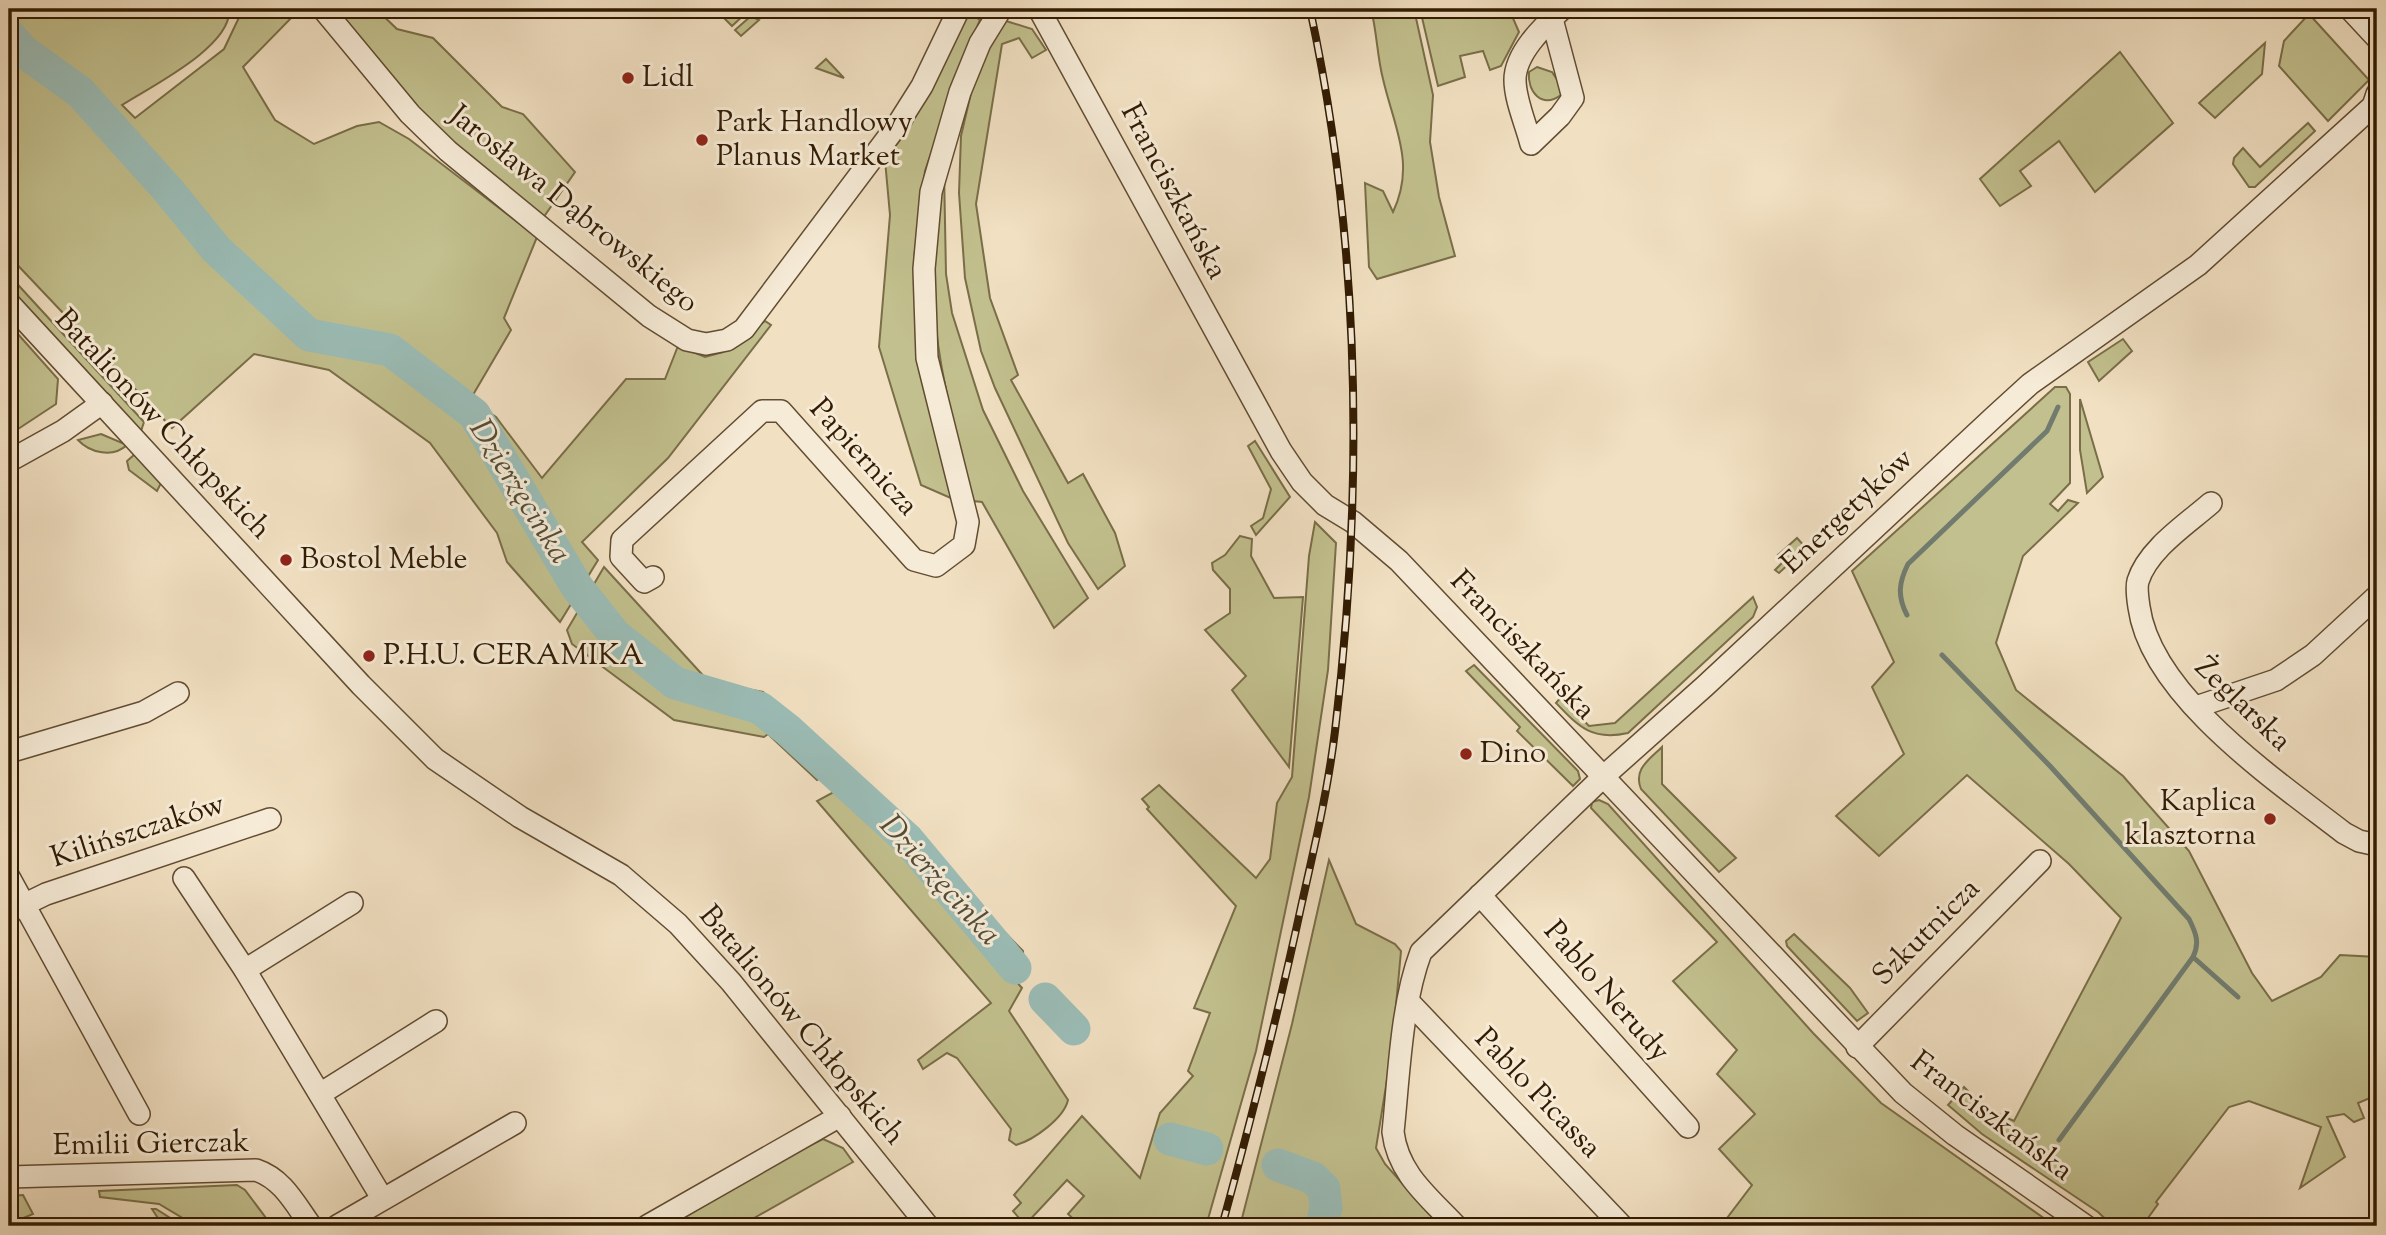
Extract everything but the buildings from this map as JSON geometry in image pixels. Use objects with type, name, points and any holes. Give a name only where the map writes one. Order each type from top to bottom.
[{"type":"street","name":"Jarosława Dąbrowskiego","points":[[323,9],[410,114],[447,151],[649,316],[687,340],[706,344],[727,340],[744,328],[898,124],[922,86],[959,9]]},
{"type":"street","name":"Papiernicza","points":[[653,577],[644,582],[621,557],[622,540],[762,411],[781,411],[914,560],[936,566],[964,545],[968,522],[927,358],[924,269],[932,192],[960,92],[979,43],[1001,9]]},
{"type":"street","name":"Franciszkańska","points":[[1039,9],[1280,452],[1302,482],[1325,505],[1353,522],[1399,561],[1903,1093],[1955,1135],[2086,1226]]},
{"type":"street","points":[[2350,9],[2377,38]]},
{"type":"street","points":[[1557,14],[1573,98],[1560,116],[1531,144],[1515,81],[1518,61],[1557,14]]},
{"type":"street","name":"Energetyków","points":[[1456,1226],[1405,1172],[1395,1152],[1393,1132],[1409,1002],[1414,971],[1421,952],[1604,776],[1705,686],[2030,384],[2197,265],[2376,102]]},
{"type":"street","name":"Batalionów Chłopskich","points":[[9,303],[351,675],[435,759],[509,810],[621,875],[678,924],[731,982],[928,1226]]},
{"type":"street","points":[[9,461],[63,431],[102,403]]},
{"type":"street","name":"Żeglarska","points":[[2211,503],[2166,542],[2146,566],[2137,582],[2141,619],[2151,648],[2178,690],[2245,753],[2344,833],[2359,841],[2377,845]]},
{"type":"street","points":[[2196,707],[2276,680],[2313,655],[2377,596]]},
{"type":"street","points":[[9,752],[144,712],[177,693]]},
{"type":"street","name":"Kilińszczaków","points":[[17,907],[270,819]]},
{"type":"street","name":"Szkutnicza","points":[[1857,1047],[2040,861]]},
{"type":"street","name":"Kilińszczaków","points":[[9,877],[17,907],[139,1114]]},
{"type":"street","points":[[184,878],[245,970],[382,1198]]},
{"type":"street","name":"Pablo Nerudy","points":[[1480,895],[1688,1127]]},
{"type":"street","points":[[245,970],[352,903]]},
{"type":"street","name":"Pablo Picassa","points":[[1409,1002],[1622,1226]]},
{"type":"street","points":[[320,1094],[436,1021]]},
{"type":"street","points":[[647,1226],[840,1116]]},
{"type":"street","points":[[337,1226],[514,1123]]},
{"type":"street","name":"Emilii Gierczak","points":[[9,1177],[256,1170],[271,1175],[283,1186],[311,1226]]},
{"type":"shaded area","points":[[9,9],[229,9],[227,23],[204,51],[122,105],[135,118],[224,49],[243,9],[300,9],[243,67],[275,120],[314,144],[357,126],[379,122],[409,139],[537,237],[504,318],[511,330],[470,400],[496,417],[542,478],[626,379],[665,379],[678,346],[705,357],[723,352],[765,321],[771,325],[668,458],[582,542],[598,560],[560,622],[507,562],[497,533],[430,443],[329,370],[254,354],[172,428],[9,256]]},
{"type":"shaded area","points":[[330,9],[376,9],[397,29],[433,38],[502,107],[523,114],[575,172],[543,218],[420,115]]},
{"type":"shaded area","points":[[715,9],[747,9],[747,12],[732,26]]},
{"type":"shaded area","points":[[1371,9],[1414,9],[1433,95],[1430,142],[1439,197],[1455,256],[1377,279],[1369,267],[1365,183],[1383,191],[1393,212],[1400,194],[1403,161],[1381,70]]},
{"type":"shaded area","points":[[1420,9],[1509,9],[1519,32],[1501,66],[1490,70],[1483,51],[1460,56],[1465,77],[1438,86]]},
{"type":"shaded area","points":[[971,14],[980,20],[963,59],[925,171],[914,259],[916,342],[953,499],[921,485],[879,347],[890,215],[885,160],[911,125],[964,16]]},
{"type":"shaded area","points":[[2309,14],[2369,80],[2328,121],[2279,66],[2284,41]]},
{"type":"shaded area","points":[[751,16],[759,20],[741,36],[735,30]]},
{"type":"shaded area","points":[[1006,21],[1032,29],[1046,50],[1032,58],[1019,38],[1002,44],[976,204],[990,298],[1018,375],[1011,380],[1068,483],[1083,474],[1115,533],[1125,566],[1098,589],[1068,543],[995,388],[981,351],[965,278],[959,193],[961,136],[972,89],[996,28]]},
{"type":"shaded area","points":[[2265,43],[2262,74],[2215,118],[2199,103]]},
{"type":"shaded area","points":[[2120,52],[2173,123],[2095,192],[2059,141],[2020,171],[2031,186],[2000,206],[1980,179]]},
{"type":"shaded area","points":[[826,59],[844,78],[816,68]]},
{"type":"shaded area","points":[[1537,67],[1552,72],[1560,84],[1561,95],[1548,100],[1533,92],[1529,72]]},
{"type":"shaded area","points":[[2308,123],[2315,131],[2255,187],[2249,187],[2233,164],[2234,158],[2243,148],[2260,167]]},
{"type":"shaded area","points":[[944,170],[946,274],[952,313],[983,410],[1023,491],[1088,598],[1054,628],[982,502],[973,501],[955,428],[944,379],[934,305],[935,254]]},
{"type":"shaded area","points":[[9,275],[144,422],[141,431],[9,288]]},
{"type":"shaded area","points":[[9,324],[58,379],[56,404],[9,435]]},
{"type":"shaded area","points":[[2123,339],[2132,351],[2099,381],[2088,362]]},
{"type":"shaded area","points":[[2055,387],[2066,387],[2070,394],[2070,483],[2050,504],[2058,511],[2068,500],[2078,503],[2023,556],[1996,643],[2016,690],[2123,776],[2189,851],[2252,973],[2272,1001],[2321,977],[2340,955],[2377,957],[2377,1095],[2358,1103],[2364,1118],[2354,1122],[2344,1114],[2327,1117],[2345,1157],[2300,1188],[2321,1127],[2249,1101],[2229,1107],[2156,1202],[2158,1204],[2148,1218],[2159,1226],[2113,1226],[2098,1212],[1982,1134],[1948,1105],[1964,1087],[1985,1108],[2014,1121],[2121,918],[2069,864],[1967,775],[1879,856],[1836,816],[1904,754],[1872,687],[1894,662],[1852,571]]},
{"type":"shaded area","points":[[2080,399],[2103,477],[2087,493],[2080,450]]},
{"type":"shaded area","points":[[101,434],[127,445],[109,453],[95,451],[78,440]]},
{"type":"shaded area","points":[[1255,441],[1290,497],[1256,535],[1251,526],[1263,518],[1271,489],[1248,446]]},
{"type":"shaded area","points":[[135,454],[161,483],[157,491],[129,470],[127,461]]},
{"type":"shaded area","points":[[1315,522],[1336,543],[1328,670],[1309,797],[1256,1051],[1206,1226],[1081,1226],[1068,1214],[1084,1196],[1067,1180],[1025,1225],[1013,1211],[1021,1203],[1014,1195],[1082,1116],[1140,1178],[1160,1113],[1193,1076],[1188,1071],[1210,1013],[1194,1008],[1236,906],[1147,809],[1149,807],[1142,799],[1159,785],[1256,878],[1270,859],[1277,803],[1292,777],[1309,556]]},
{"type":"shaded area","points":[[1240,536],[1252,539],[1251,556],[1274,598],[1303,597],[1289,767],[1232,690],[1246,676],[1205,630],[1230,613],[1230,589],[1213,570],[1212,563],[1225,555]]},
{"type":"shaded area","points":[[1797,538],[1806,548],[1779,573],[1775,570],[1783,562],[1778,555]]},
{"type":"shaded area","points":[[604,567],[709,682],[763,692],[841,766],[817,780],[768,734],[764,737],[674,720],[572,644],[567,630]]},
{"type":"shaded area","points":[[1753,597],[1757,607],[1753,617],[1628,733],[1605,735],[1587,730],[1556,703],[1561,697],[1589,726],[1615,723]]},
{"type":"shaded area","points":[[1474,665],[1578,771],[1580,779],[1573,786],[1517,731],[1520,727],[1466,671]]},
{"type":"shaded area","points":[[1662,747],[1662,784],[1736,858],[1719,872],[1641,789],[1641,770]]},
{"type":"shaded area","points":[[856,780],[1023,951],[1024,970],[1014,979],[1022,988],[1009,1011],[1068,1100],[1055,1121],[1023,1142],[1016,1145],[1009,1140],[1011,1129],[957,1058],[947,1053],[923,1069],[918,1060],[991,1003],[817,801]]},
{"type":"shaded area","points":[[1599,800],[1608,804],[1813,1033],[1881,1103],[2055,1226],[1721,1226],[1752,1185],[1719,1149],[1755,1114],[1717,1074],[1737,1050],[1673,981],[1717,942],[1591,808],[1592,802]]},
{"type":"shaded area","points":[[1329,860],[1356,924],[1395,944],[1401,951],[1392,1049],[1376,1148],[1385,1164],[1440,1226],[1240,1226],[1292,1024]]},
{"type":"shaded area","points":[[1794,934],[1850,988],[1868,1013],[1857,1021],[1787,946],[1786,941]]},
{"type":"shaded area","points":[[823,1139],[843,1148],[853,1162],[740,1226],[670,1226],[792,1154]]},
{"type":"shaded area","points":[[237,1185],[245,1190],[272,1226],[196,1226],[159,1204],[100,1197],[99,1191]]},
{"type":"shaded area","points":[[23,1195],[33,1214],[9,1224],[9,1196]]},
{"type":"shaded area","points":[[152,1209],[156,1209],[183,1226],[163,1226]]},
{"type":"waterway","name":"Dzierżęcinka","points":[[9,35],[23,51],[80,92],[168,190],[216,249],[309,335],[390,350],[474,414],[577,587],[615,635],[675,683],[760,708],[788,730],[908,840],[1015,968]]},
{"type":"waterway","points":[[1907,615],[1900,589],[1908,564],[2047,431],[2058,407]]},
{"type":"waterway","points":[[1942,655],[2050,766],[2189,919],[2195,933],[2197,943],[2193,957],[2059,1140]]},
{"type":"waterway","points":[[2193,957],[2238,997]]},
{"type":"waterway","name":"Dzierżęcinka","points":[[1045,999],[1074,1029]]},
{"type":"waterway","name":"Dzierżęcinka","points":[[1170,1139],[1207,1149]]},
{"type":"waterway","name":"Dzierżęcinka","points":[[1278,1165],[1313,1178],[1324,1189],[1326,1207],[1322,1226]]},
{"type":"railway","points":[[1222,1226],[1274,1027],[1320,819],[1332,753],[1344,641],[1353,459],[1348,278],[1340,188],[1310,9]]},
{"type":"place","name":"Lidl","points":[[628,78]]},
{"type":"place","name":"Park Handlowy Planus Market","points":[[702,140]]},
{"type":"place","name":"Bostol Meble","points":[[286,560]]},
{"type":"place","name":"P.H.U. CERAMIKA","points":[[369,656]]},
{"type":"place","name":"Dino","points":[[1466,754]]},
{"type":"place","name":"Kaplica klasztorna","points":[[2270,819]]}]
